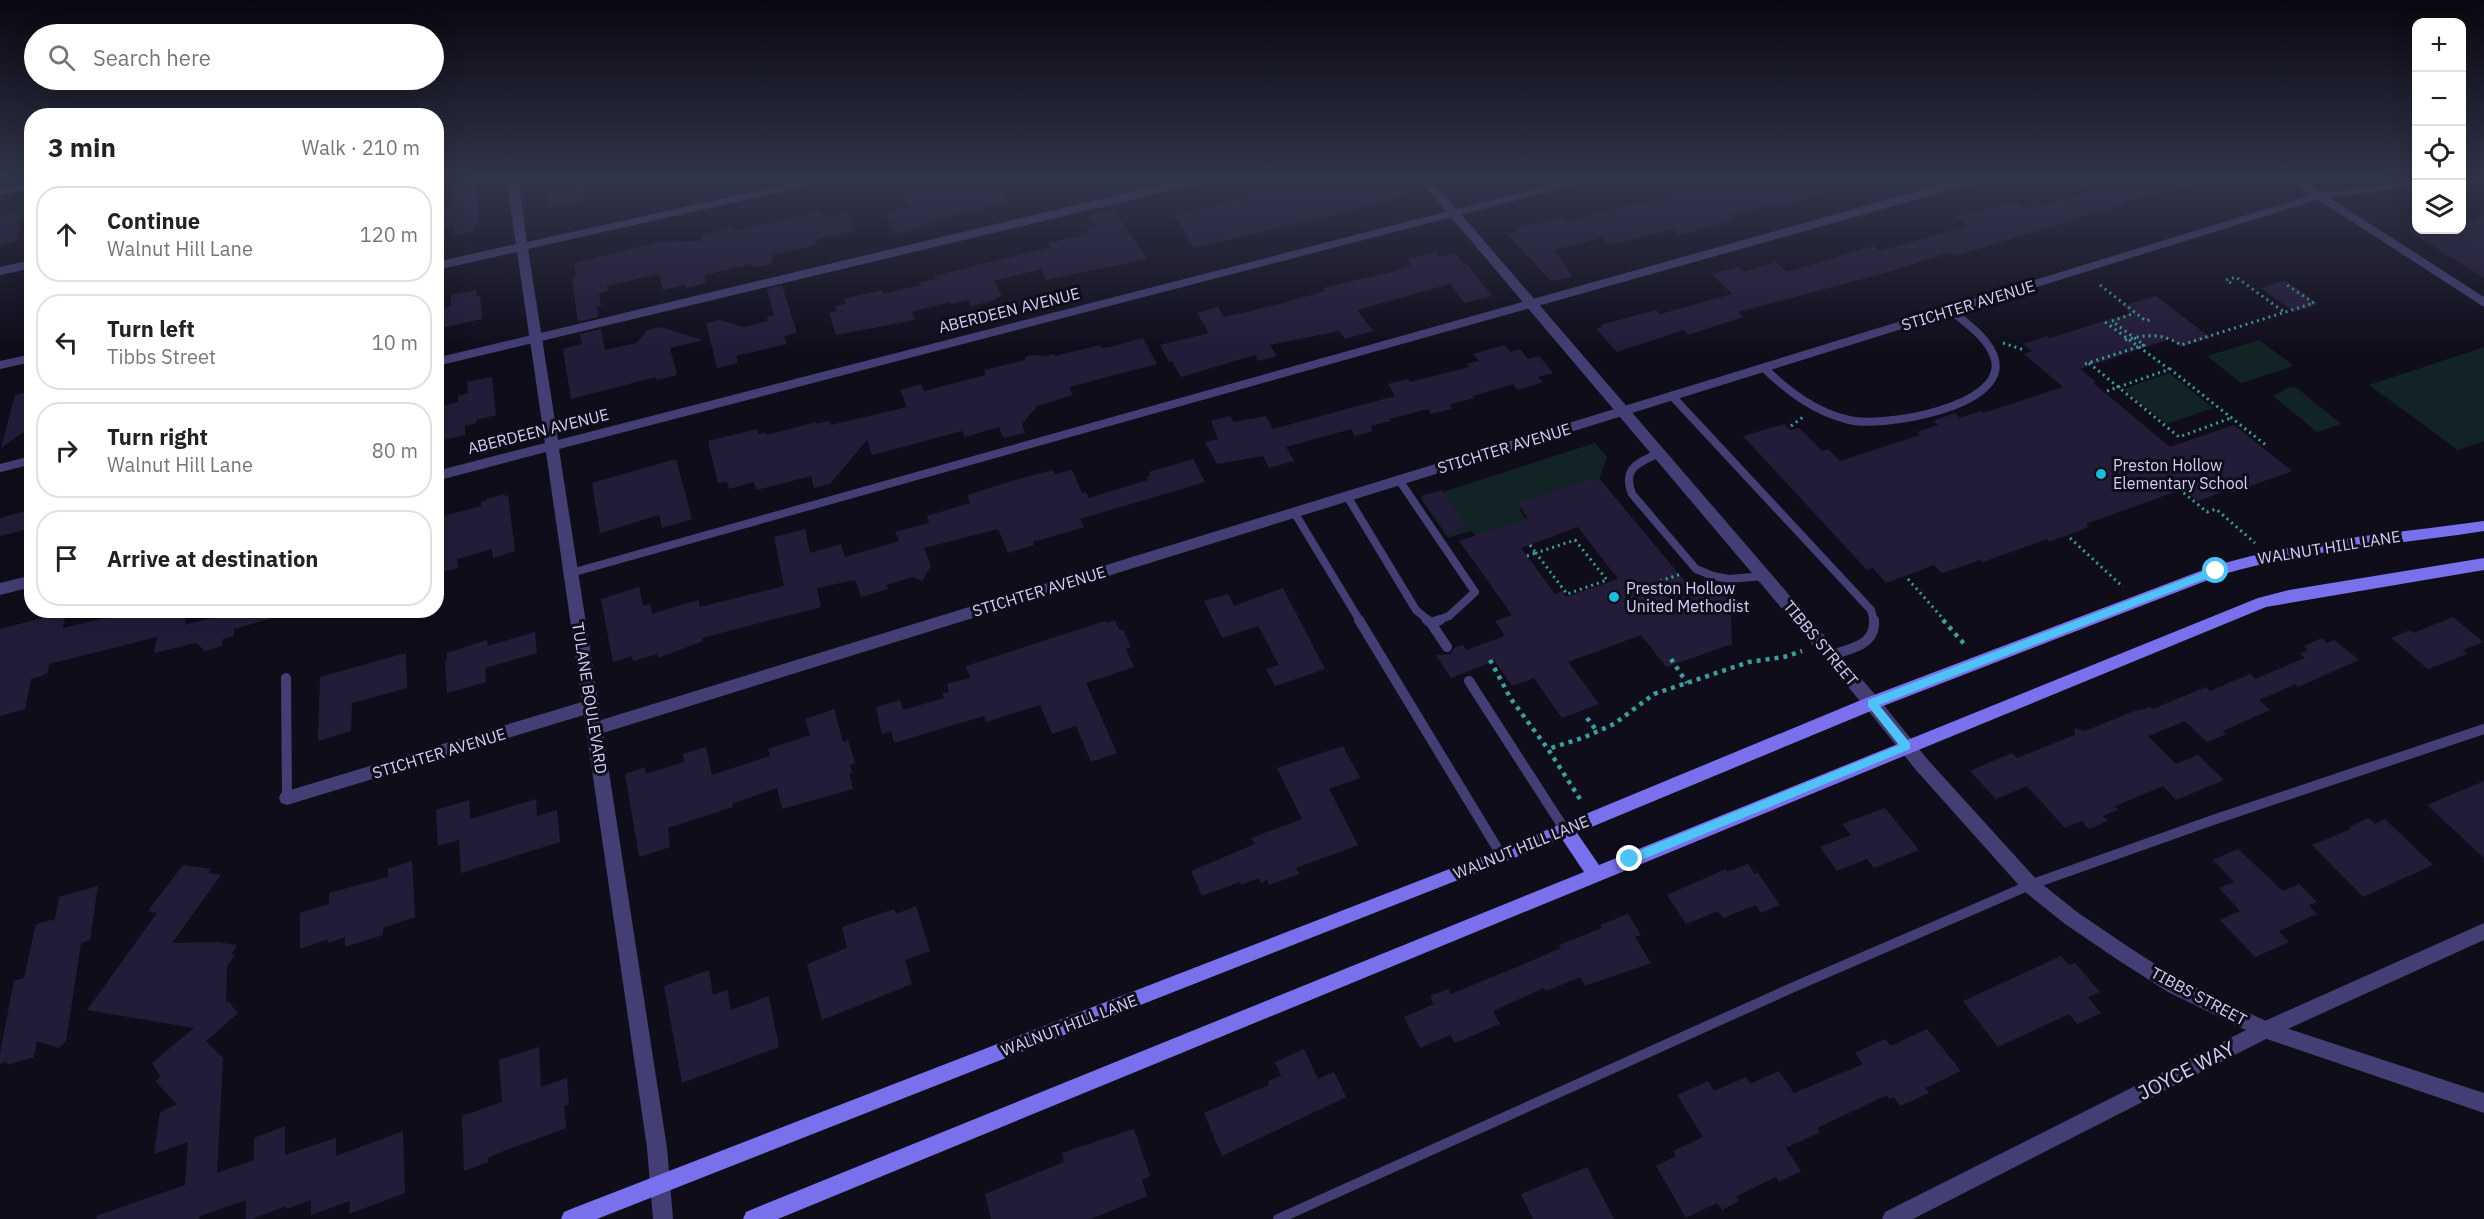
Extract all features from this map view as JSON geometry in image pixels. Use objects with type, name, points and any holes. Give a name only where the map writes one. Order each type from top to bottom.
[{"type":"main road","name":"WALNUT HILL LANE","points":[[571,1219],[1502,856],[1872,703],[2247,560],[2391,537],[2484,526]]},
{"type":"main road","points":[[753,1219],[2263,602],[2484,564]]},
{"type":"main road","points":[[1565,830],[1595,874]]},
{"type":"street","name":"TULANE BOULEVARD","points":[[519,235],[554,446],[662,1185],[663,1219]]},
{"type":"street","points":[[444,264],[575,235]]},
{"type":"street","name":"ABERDEEN AVENUE","points":[[444,474],[1370,235]]},
{"type":"street","name":"TIBBS STREET","points":[[1473,235],[1872,703],[1906,746],[1992,845],[2031,885],[2071,918],[2174,986],[2265,1030],[2484,1103]]},
{"type":"street","name":"STICHTER AVENUE","points":[[594,729],[2193,235]]},
{"type":"street","points":[[2379,235],[2484,303]]},
{"type":"street","points":[[0,365],[24,360]]},
{"type":"street","points":[[0,589],[24,583]]},
{"type":"street","name":"STICHTER AVENUE","points":[[287,798],[591,706]]},
{"type":"street","name":"JOYCE WAY","points":[[1892,1219],[2265,1030],[2484,931]]},
{"type":"lane","points":[[444,360],[968,235]]},
{"type":"lane","points":[[571,573],[1776,235]]},
{"type":"lane","points":[[0,271],[24,266]]},
{"type":"lane","points":[[1764,368],[1789,393],[1804,403],[1843,419],[1863,423],[1884,422],[1941,409],[1972,398],[1983,391],[1992,381],[1996,370],[1990,348],[1950,310]]},
{"type":"lane","points":[[1672,396],[1871,610],[1876,622],[1875,633],[1869,640],[1831,655]]},
{"type":"lane","points":[[1659,453],[1639,464],[1629,473],[1628,483],[1640,502],[1696,568],[1710,576],[1725,579],[1764,576]]},
{"type":"lane","points":[[0,468],[24,462]]},
{"type":"lane","points":[[1399,480],[1475,592],[1449,616],[1431,623]]},
{"type":"lane","points":[[1347,496],[1416,610],[1431,623],[1447,646]]},
{"type":"lane","points":[[1294,512],[1502,856]]},
{"type":"lane","points":[[286,678],[287,798]]},
{"type":"lane","points":[[1469,681],[1565,830]]},
{"type":"lane","points":[[1278,1219],[1796,986],[2031,885],[2213,820],[2484,729]]},
{"type":"path","points":[[2230,283],[2226,280],[2236,277],[2285,312]]},
{"type":"path","points":[[2127,339],[2170,336],[2181,345],[2314,303],[2284,282]]},
{"type":"path","points":[[2100,285],[2146,321],[2152,319]]},
{"type":"path","points":[[2136,313],[2112,321],[2144,345],[2087,364],[2180,437],[2232,418]]},
{"type":"path","points":[[2105,321],[2267,446]]},
{"type":"path","points":[[2107,391],[2170,369]]},
{"type":"path","points":[[2179,489],[2206,512],[2216,509],[2255,543]]},
{"type":"path","points":[[2070,538],[2123,587]]},
{"type":"path","points":[[1527,556],[1536,553],[1575,540],[1607,580],[1567,594],[1536,553],[1530,546]]},
{"type":"path","points":[[1908,579],[1966,647]]},
{"type":"path","points":[[1548,749],[1597,731],[1632,713],[1644,700],[1654,694],[1749,662],[1784,657],[1802,651]]},
{"type":"path","points":[[1671,659],[1687,683]]},
{"type":"path","points":[[1490,660],[1512,699],[1580,799]]},
{"type":"path","points":[[1587,718],[1597,731]]},
{"type":"shaded area","points":[[2259,340],[2294,366],[2241,383],[2207,356]]},
{"type":"shaded area","points":[[2484,347],[2484,441],[2458,450],[2369,385]]},
{"type":"shaded area","points":[[2169,373],[2213,408],[2166,424],[2124,389]]},
{"type":"shaded area","points":[[2290,387],[2297,388],[2341,424],[2317,432],[2273,396]]},
{"type":"shaded area","points":[[1595,443],[1607,457],[1599,480],[1519,508],[1528,523],[1478,539],[1471,531],[1448,538],[1421,499]]},
{"type":"building","points":[[0,235],[18,235],[16,241],[0,244]]},
{"type":"building","points":[[701,235],[837,235],[815,240],[817,245],[773,255],[771,264],[753,268],[752,264],[704,275],[706,283],[686,288],[685,285],[663,290],[659,274],[607,286],[608,291],[599,294],[601,306],[597,307],[598,317],[578,322],[572,278],[576,273],[574,263],[661,242],[702,241]]},
{"type":"building","points":[[1086,235],[1131,235],[1147,259],[1046,280],[1041,269],[994,281],[1002,296],[995,300],[971,306],[968,300],[950,304],[949,302],[912,312],[915,320],[836,335],[829,313],[837,311],[835,306],[846,304],[844,299],[882,290],[884,294],[920,285],[919,283],[936,279],[934,276],[1051,247],[1049,243]]},
{"type":"building","points":[[1186,235],[1249,235],[1194,248]]},
{"type":"building","points":[[1508,235],[1649,235],[1609,245],[1602,238],[1554,250],[1573,277],[1551,281]]},
{"type":"building","points":[[1937,235],[2024,235],[1955,256],[1950,252],[1885,273],[1738,312],[1743,317],[1688,335],[1684,330],[1617,352],[1596,329],[1602,327],[1600,325],[1656,310],[1660,314],[1732,294],[1712,274],[1738,267],[1744,272],[1776,262],[1787,272],[1874,246],[1880,251]]},
{"type":"building","points":[[2415,235],[2484,235],[2484,278]]},
{"type":"building","points":[[1436,252],[1440,257],[1455,253],[1465,265],[1468,265],[1492,296],[1465,303],[1450,284],[1357,310],[1373,331],[1345,339],[1339,331],[1270,345],[1277,356],[1258,361],[1255,355],[1181,377],[1172,361],[1169,362],[1160,345],[1209,333],[1197,313],[1218,307],[1224,317],[1276,305],[1325,291],[1323,288],[1400,270],[1398,269],[1412,265],[1408,259]]},
{"type":"building","points":[[2285,280],[2318,304],[2294,312],[2261,288]]},
{"type":"building","points":[[782,285],[797,333],[784,336],[787,344],[736,356],[738,363],[717,368],[706,323],[720,320],[744,327],[768,321],[767,317],[774,315],[767,289]]},
{"type":"building","points":[[476,290],[477,297],[480,296],[482,319],[444,327],[444,308],[451,306],[451,295]]},
{"type":"building","points":[[2156,296],[2211,338],[2181,347],[2170,339],[2080,369],[2096,382],[2093,383],[2170,447],[2234,425],[2292,471],[2231,493],[2228,490],[2198,501],[2183,489],[2086,524],[2089,527],[2049,542],[2047,539],[1983,562],[1980,560],[1942,573],[1934,565],[1886,583],[1873,568],[1867,570],[1743,436],[1784,424],[1790,430],[1799,428],[1822,451],[1828,449],[1840,461],[1920,435],[1917,432],[1938,425],[1933,421],[1955,413],[1960,418],[1981,411],[1983,413],[2063,387],[2024,354],[2032,351],[2023,344],[2130,313],[2123,306]]},
{"type":"building","points":[[661,327],[703,340],[670,348],[677,375],[657,380],[656,377],[571,399],[563,349],[582,344],[580,334],[601,329],[605,350],[637,343],[647,330]]},
{"type":"building","points":[[1143,338],[1157,364],[1069,387],[1073,395],[1037,406],[1022,424],[1025,433],[1003,438],[999,427],[965,437],[962,431],[872,455],[867,440],[830,484],[814,488],[811,476],[756,490],[754,482],[729,489],[727,482],[718,483],[708,441],[757,429],[758,434],[766,433],[766,435],[816,422],[817,424],[830,421],[831,425],[907,407],[900,390],[921,384],[924,391],[986,375],[984,370],[1025,360],[1025,357],[1031,355],[1054,354],[1055,356],[1100,345],[1102,348],[1114,346]]},
{"type":"building","points":[[1505,345],[1511,352],[1520,349],[1528,359],[1539,356],[1553,373],[1538,377],[1543,382],[1518,390],[1513,384],[1473,396],[1475,398],[1450,404],[1452,409],[1431,414],[1428,409],[1389,419],[1391,421],[1370,426],[1373,431],[1355,436],[1351,429],[1286,447],[1294,461],[1269,468],[1263,456],[1217,464],[1205,442],[1218,439],[1211,421],[1230,416],[1234,422],[1266,416],[1273,429],[1395,396],[1388,384],[1408,379],[1410,382],[1469,367],[1467,364],[1479,361],[1473,354]]},
{"type":"building","points":[[492,377],[496,415],[476,420],[476,423],[465,426],[465,435],[444,440],[444,405],[458,402],[458,396],[468,393],[467,382]]},
{"type":"building","points":[[24,393],[24,432],[1,448],[15,395]]},
{"type":"building","points":[[676,459],[692,519],[662,528],[659,515],[600,533],[592,483]]},
{"type":"building","points":[[1193,459],[1205,482],[1080,519],[1084,527],[1033,542],[1034,545],[1008,553],[998,529],[924,548],[931,566],[922,581],[913,577],[886,585],[888,589],[861,597],[855,580],[817,588],[821,607],[702,638],[703,641],[658,658],[657,654],[633,661],[632,656],[613,662],[601,599],[639,587],[643,606],[650,604],[652,614],[698,600],[700,607],[784,586],[774,537],[805,529],[810,553],[841,544],[845,557],[899,541],[895,532],[929,523],[927,516],[970,503],[967,495],[1019,479],[1053,470],[1055,474],[1072,470],[1082,493],[1086,492],[1089,498],[1148,480],[1146,477],[1150,476],[1149,472]]},
{"type":"building","name":"Preston Hollow United Methodist","points":[[1598,477],[1689,586],[1730,598],[1732,644],[1666,667],[1641,635],[1568,662],[1599,704],[1562,718],[1534,678],[1512,686],[1495,661],[1451,678],[1436,655],[1451,654],[1454,648],[1463,645],[1466,650],[1505,636],[1495,621],[1512,615],[1459,541],[1528,518],[1517,503]],"holes":[[[1578,527],[1618,579],[1566,597],[1562,591],[1555,594],[1521,548]]]},
{"type":"building","points":[[1442,490],[1466,527],[1447,533],[1421,496]]},
{"type":"building","points":[[508,495],[515,551],[493,558],[492,549],[457,559],[458,568],[444,571],[444,516],[481,506],[481,502]]},
{"type":"building","points":[[24,511],[24,530],[0,536],[0,518]]},
{"type":"building","points":[[1283,588],[1325,669],[1275,686],[1266,669],[1279,665],[1258,626],[1222,638],[1204,601],[1228,594],[1234,606]]},
{"type":"building","points":[[2453,617],[2483,642],[2463,650],[2467,654],[2428,669],[2391,638],[2410,630],[2413,633]]},
{"type":"building","points":[[43,618],[65,618],[63,628],[106,618],[186,618],[185,625],[211,618],[272,618],[234,629],[234,636],[223,639],[222,646],[205,651],[196,643],[154,653],[157,637],[49,664],[47,674],[31,679],[25,709],[0,716],[0,629]]},
{"type":"building","points":[[1115,620],[1131,647],[1126,649],[1134,667],[1086,683],[1117,753],[1091,762],[1076,726],[1052,734],[1040,705],[986,722],[984,716],[894,743],[891,731],[882,734],[876,707],[900,700],[903,710],[944,698],[942,693],[949,692],[947,684],[970,678],[966,666],[1105,621],[1106,623]]},
{"type":"building","points":[[535,632],[537,653],[485,668],[486,682],[447,693],[445,661],[447,653],[487,640],[488,646]]},
{"type":"building","points":[[2322,638],[2327,643],[2334,640],[2359,660],[2298,687],[2296,684],[2259,700],[2270,710],[2223,731],[2227,734],[2207,742],[2185,721],[2148,736],[2176,764],[2198,755],[2224,780],[2176,800],[2163,786],[2115,806],[2118,810],[2103,816],[2108,821],[2089,829],[2082,821],[2065,828],[2027,786],[1996,799],[1970,771],[2012,753],[2017,758],[2075,735],[2075,728],[2085,731],[2137,710],[2150,707],[2153,709],[2206,687],[2210,691],[2250,674],[2255,679],[2305,658],[2300,654],[2308,650],[2304,646]]},
{"type":"building","points":[[406,653],[407,688],[352,703],[351,731],[318,741],[320,677]]},
{"type":"building","points":[[834,709],[843,742],[848,740],[855,763],[850,765],[852,773],[849,773],[853,789],[782,809],[777,788],[732,804],[733,807],[668,828],[670,847],[639,857],[625,774],[645,767],[646,774],[684,762],[683,754],[706,747],[712,775],[770,756],[768,749],[810,735],[805,719]]},
{"type":"building","points":[[1343,746],[1360,778],[1329,789],[1358,845],[1296,868],[1299,874],[1269,885],[1267,880],[1261,883],[1259,878],[1241,885],[1240,882],[1202,896],[1191,871],[1255,844],[1251,838],[1302,819],[1277,768]]},
{"type":"building","points":[[2484,781],[2484,858],[2427,805]]},
{"type":"building","points":[[536,799],[537,816],[557,810],[560,842],[461,873],[459,840],[438,846],[436,810],[469,800],[470,819]]},
{"type":"building","points":[[1885,808],[1919,850],[1874,868],[1867,859],[1837,871],[1820,847],[1851,835],[1842,824]]},
{"type":"building","points":[[2369,818],[2375,824],[2385,819],[2433,865],[2363,897],[2312,845],[2351,829],[2349,827]]},
{"type":"building","points":[[2238,849],[2283,891],[2299,884],[2317,902],[2309,905],[2317,914],[2279,931],[2289,942],[2255,957],[2220,920],[2240,911],[2219,888],[2234,882],[2213,860]]},
{"type":"building","points":[[412,861],[415,917],[383,928],[383,935],[345,947],[345,937],[328,943],[328,939],[300,949],[300,913],[329,904],[329,893],[388,877],[388,869]]},
{"type":"building","points":[[1748,864],[1755,874],[1758,873],[1780,905],[1761,913],[1756,905],[1723,918],[1718,911],[1686,924],[1667,895],[1726,869],[1727,872]]},
{"type":"building","points":[[183,865],[211,869],[208,873],[221,875],[172,943],[217,942],[237,945],[231,955],[235,955],[227,966],[226,1003],[228,1001],[238,1013],[206,1041],[223,1058],[217,1173],[254,1160],[254,1138],[285,1126],[285,1155],[336,1138],[336,1156],[403,1131],[405,1193],[349,1214],[350,1201],[311,1215],[311,1200],[246,1219],[246,1200],[200,1216],[199,1219],[97,1219],[96,1216],[185,1185],[188,1142],[154,1154],[160,1112],[177,1104],[155,1081],[161,1077],[152,1063],[194,1028],[87,1010],[157,913],[148,911]]},
{"type":"building","points":[[98,886],[90,940],[81,943],[66,1041],[59,1048],[37,1041],[34,1057],[7,1065],[7,1062],[0,1064],[0,1053],[14,981],[24,978],[36,924],[55,919],[59,897]]},
{"type":"building","points":[[916,906],[930,951],[905,960],[912,984],[822,1020],[807,964],[847,948],[842,927],[894,909],[896,914]]},
{"type":"building","points":[[1628,914],[1641,935],[1635,937],[1651,963],[1585,986],[1581,977],[1546,991],[1544,988],[1493,1011],[1500,1024],[1455,1043],[1450,1035],[1420,1048],[1404,1017],[1434,1004],[1430,996],[1448,989],[1451,994],[1529,962],[1561,948],[1559,945],[1602,928],[1600,925]]},
{"type":"building","points":[[2061,956],[2069,965],[2075,963],[2100,992],[2088,997],[2101,1013],[2077,1024],[2069,1014],[1998,1047],[1963,1001]]},
{"type":"building","points":[[709,970],[713,995],[727,990],[731,1010],[769,996],[779,1047],[682,1083],[664,986]]},
{"type":"building","points":[[1927,1029],[1961,1071],[1925,1088],[1929,1093],[1900,1106],[1894,1097],[1889,1099],[1887,1095],[1817,1128],[1820,1132],[1786,1148],[1801,1171],[1779,1182],[1776,1177],[1736,1196],[1739,1201],[1722,1210],[1717,1203],[1686,1218],[1656,1166],[1676,1156],[1673,1151],[1703,1137],[1677,1095],[1708,1081],[1714,1091],[1746,1077],[1750,1084],[1779,1071],[1794,1093],[1863,1064],[1855,1053],[1885,1039],[1891,1046]]},
{"type":"building","points":[[539,1047],[541,1087],[567,1078],[569,1105],[564,1106],[566,1128],[501,1152],[488,1158],[488,1162],[464,1171],[462,1116],[502,1102],[499,1060]]},
{"type":"building","points":[[1304,1049],[1318,1079],[1334,1072],[1346,1097],[1222,1156],[1204,1113],[1269,1085],[1268,1081],[1281,1076],[1275,1062]]},
{"type":"building","points":[[1134,1129],[1150,1176],[1142,1180],[1147,1196],[1091,1219],[991,1219],[985,1194],[1064,1162],[1062,1153]]},
{"type":"building","points":[[1587,1167],[1614,1219],[1533,1219],[1521,1194]]},
{"type":"place","name":"Preston Hollow Elementary School","points":[[2101,474]]},
{"type":"place","name":"Preston Hollow United Methodist","points":[[1614,597]]},
{"type":"route","points":[[1630,859],[1906,746],[1872,703],[2216,571]]}]
